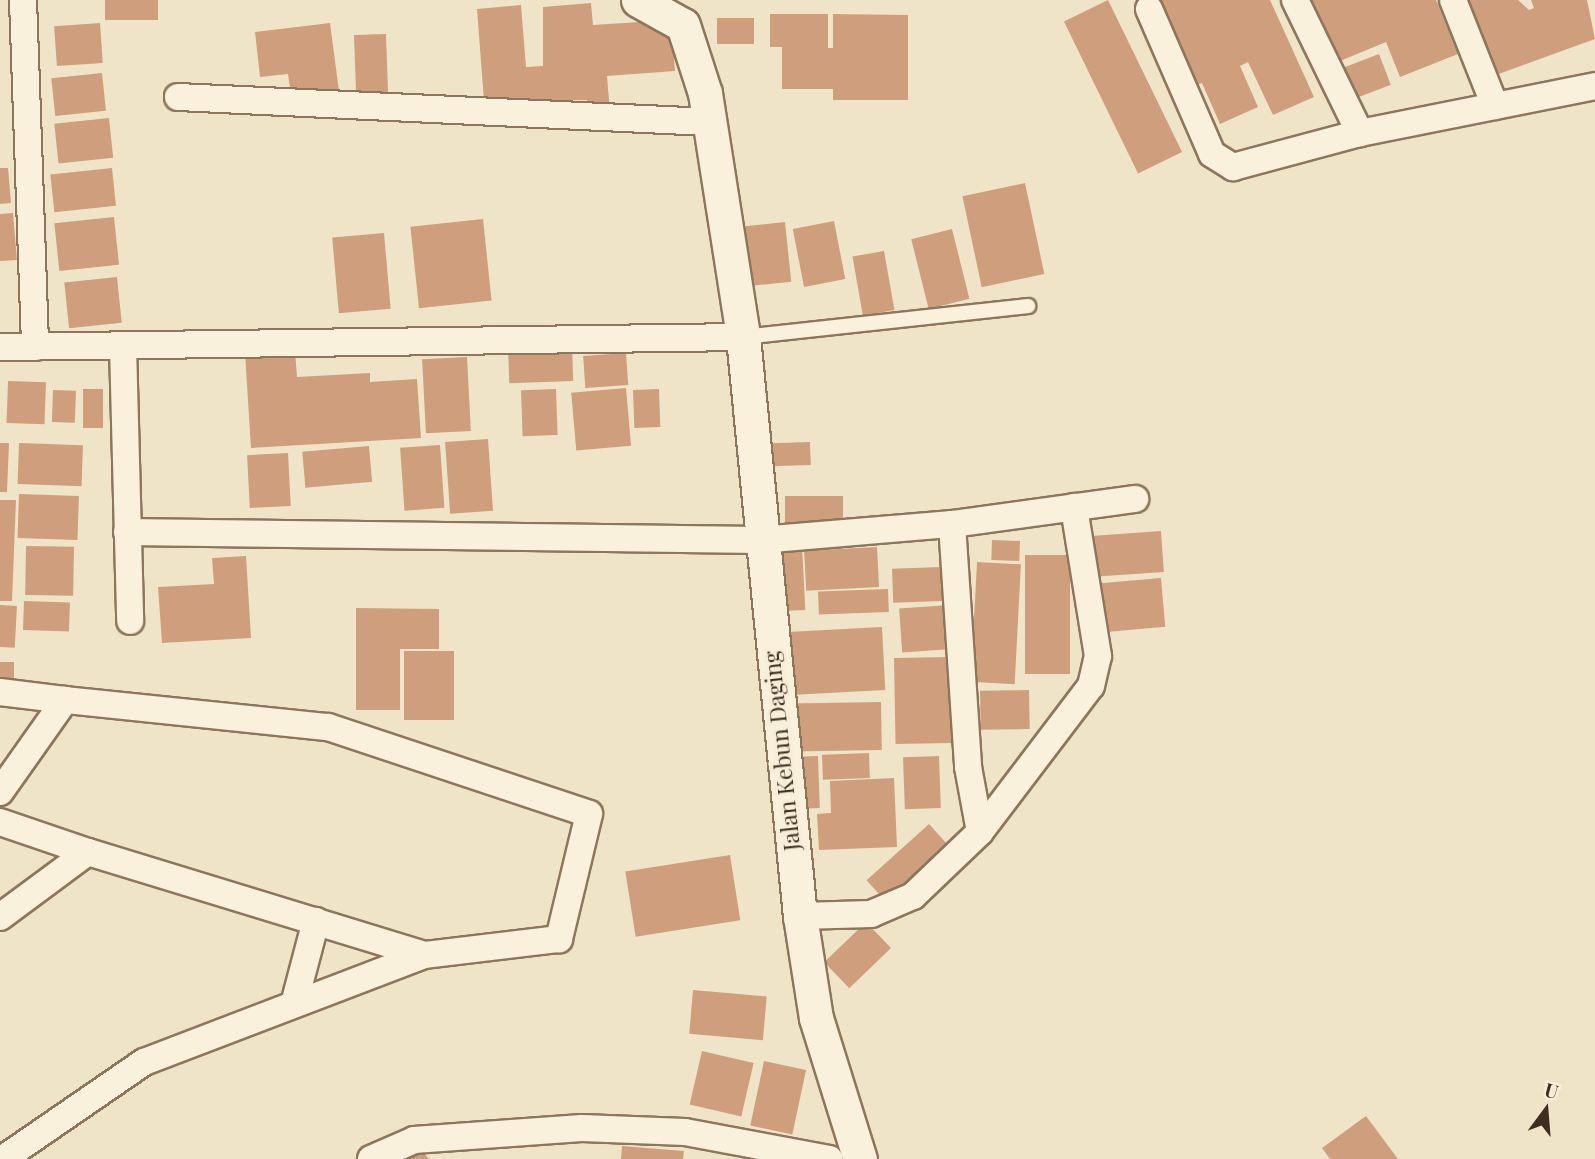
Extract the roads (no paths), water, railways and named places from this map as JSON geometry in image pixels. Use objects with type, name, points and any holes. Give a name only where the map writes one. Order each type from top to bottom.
[{"type":"street","points":[[23,0],[35,347]]},
{"type":"street","name":"Jalan Kebun Daging","points":[[638,0],[683,25],[695,47],[743,337],[760,540],[800,916],[816,1018],[860,1159]]},
{"type":"street","points":[[1295,0],[1360,133]]},
{"type":"street","points":[[1453,0],[1495,106]]},
{"type":"street","points":[[1149,9],[1212,154],[1222,163],[1233,166],[1360,133],[1595,86]]},
{"type":"street","points":[[178,97],[709,122]]},
{"type":"street","points":[[0,347],[743,337]]},
{"type":"street","points":[[123,346],[130,621]]},
{"type":"street","points":[[127,533],[760,540],[952,524],[1135,499]]},
{"type":"street","points":[[800,916],[891,911],[980,832],[1098,673],[1074,507]]},
{"type":"street","points":[[952,524],[968,767],[980,832]]},
{"type":"street","points":[[0,692],[327,727],[589,814],[559,939],[424,955],[144,1062],[3,1159]]},
{"type":"street","points":[[0,792],[65,700]]},
{"type":"street","points":[[0,822],[88,852],[424,955]]},
{"type":"street","points":[[0,916],[88,852]]},
{"type":"street","points":[[293,1004],[316,921]]},
{"type":"street","points":[[371,1159],[414,1140],[582,1128],[685,1132],[786,1154],[829,1159]]},
{"type":"lane","points":[[743,337],[1028,306]]}]
